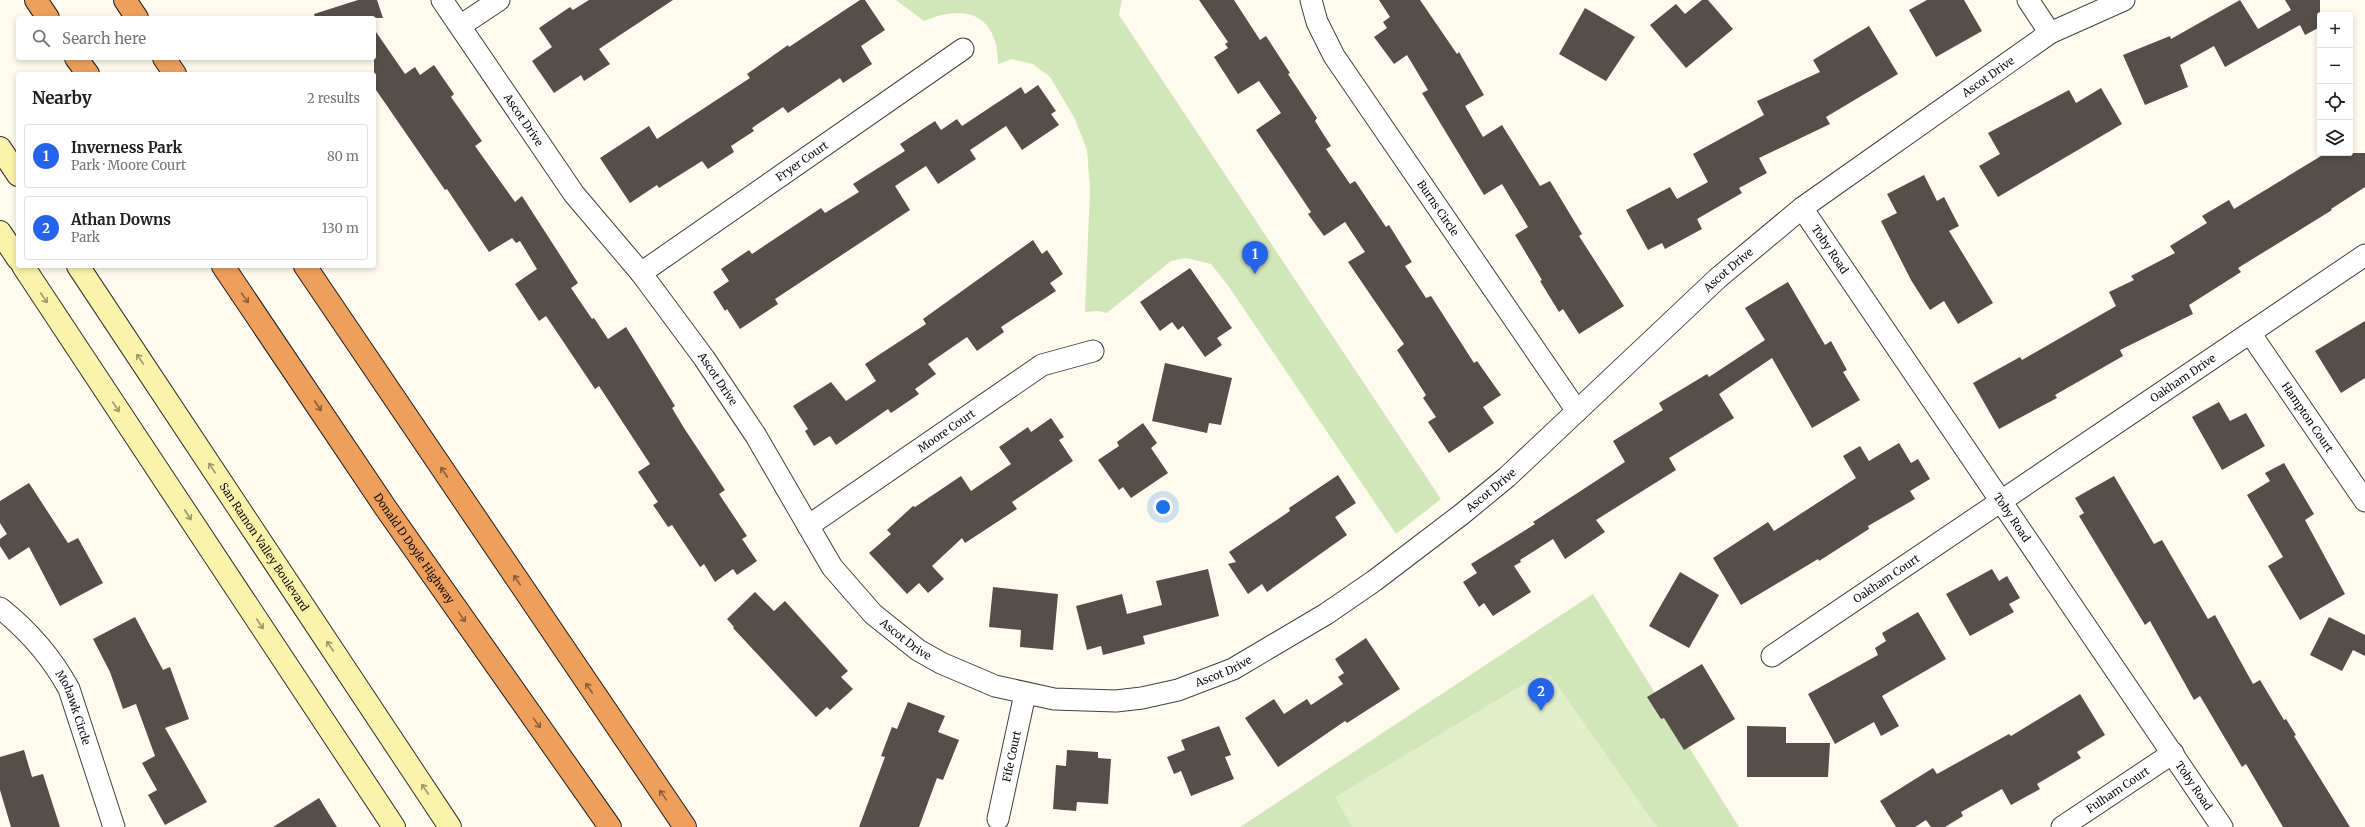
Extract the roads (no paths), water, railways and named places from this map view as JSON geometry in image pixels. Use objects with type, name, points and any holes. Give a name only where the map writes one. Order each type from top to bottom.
[{"type":"highway","points":[[36,0],[47,16]]},
{"type":"highway","points":[[125,0],[136,16]]},
{"type":"highway","points":[[78,60],[86,72]]},
{"type":"highway","points":[[165,60],[174,72]]},
{"type":"highway","name":"Donald D Doyle Highway","points":[[224,268],[385,507],[610,827]]},
{"type":"highway","points":[[306,268],[685,827]]},
{"type":"main road","points":[[0,148],[16,172]]},
{"type":"main road","points":[[0,232],[16,256]]},
{"type":"main road","points":[[24,268],[394,827]]},
{"type":"main road","name":"San Ramon Valley Boulevard","points":[[79,268],[450,827]]},
{"type":"street","name":"Ascot Drive","points":[[442,0],[574,194],[641,273],[704,358],[756,436],[832,567],[854,594],[873,614],[896,633],[918,650],[941,663],[995,686],[1025,694],[1088,701],[1142,698],[1178,690],[1233,669],[1326,614],[1416,550],[1507,477],[1718,278],[1802,208],[2050,33],[2124,0]]},
{"type":"street","points":[[460,26],[498,0]]},
{"type":"street","name":"Burns Circle","points":[[1311,0],[1317,22],[1334,56],[1577,411]]},
{"type":"street","points":[[2028,0],[2050,33]]},
{"type":"street","name":"Fryer Court","points":[[641,273],[963,49]]},
{"type":"street","name":"Toby Road","points":[[1802,208],[2222,827]]},
{"type":"street","name":"Oakham Drive","points":[[2001,501],[2365,255]]},
{"type":"street","name":"Hampton Court","points":[[2250,334],[2365,501]]},
{"type":"street","name":"Moore Court","points":[[808,526],[1042,365],[1093,351]]},
{"type":"street","name":"Oakham Court","points":[[1772,656],[2001,501]]},
{"type":"street","name":"Mohawk Circle","points":[[0,608],[34,638],[66,684],[77,711],[114,827]]},
{"type":"street","name":"Fife Court","points":[[998,819],[1025,694]]},
{"type":"street","name":"Fulham Court","points":[[2062,827],[2173,753]]},
{"type":"place","name":"Inverness Park","points":[[1255,274]]},
{"type":"place","name":"Athan Downs","points":[[1541,711]]}]
